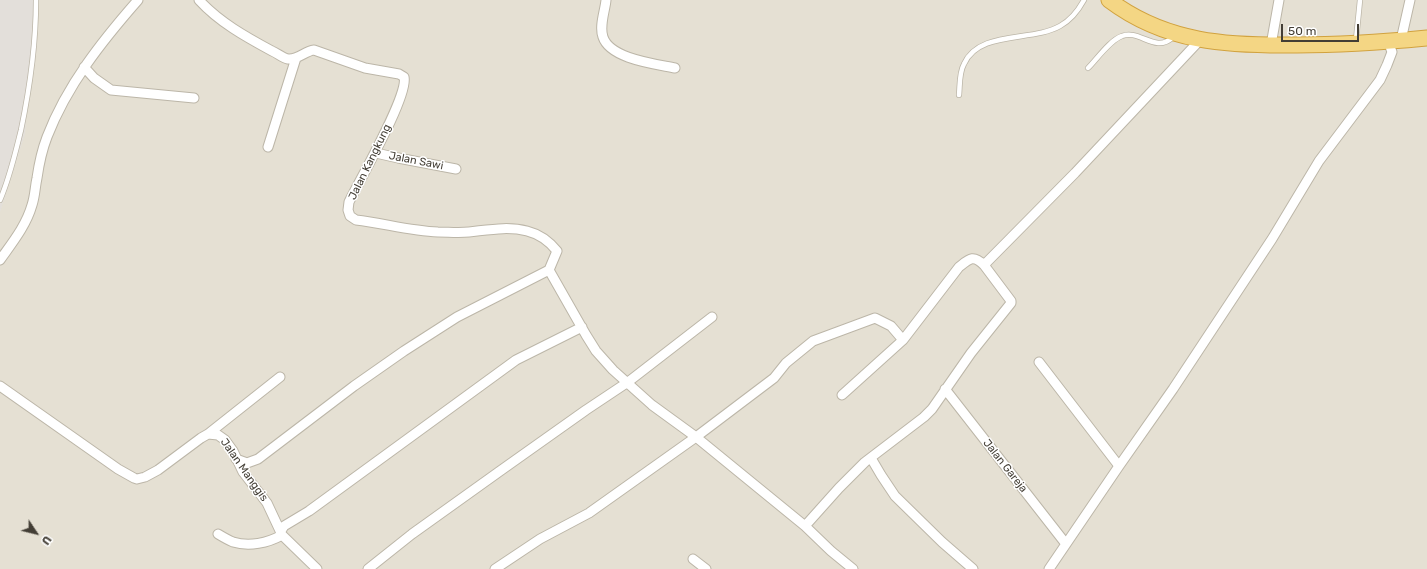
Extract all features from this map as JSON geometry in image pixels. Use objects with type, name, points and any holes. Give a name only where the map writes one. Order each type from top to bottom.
[{"type":"highway","points":[[1109,0],[1136,18],[1171,32],[1200,40],[1230,44],[1271,46],[1356,44],[1427,38]]},
{"type":"street","points":[[0,260],[30,212],[40,163],[47,138],[63,102],[84,67],[138,0]]},
{"type":"street","points":[[199,0],[211,12],[251,40],[287,58],[296,58],[268,147]]},
{"type":"street","points":[[606,0],[602,35],[607,44],[632,59],[675,68]]},
{"type":"street","points":[[1271,46],[1279,0]]},
{"type":"street","points":[[1050,569],[1118,466],[1173,389],[1272,239],[1319,161],[1380,80],[1388,65],[1394,41],[1410,0]]},
{"type":"street","points":[[984,265],[1075,173],[1200,40]]},
{"type":"street","name":"Jalan Kangkung","points":[[296,58],[314,50],[365,68],[399,74],[404,77],[405,80],[402,92],[376,153],[349,202],[348,210],[352,218],[356,220],[437,232],[468,232],[499,228],[527,231],[542,237],[557,251],[550,270]]},
{"type":"street","points":[[84,67],[94,78],[111,90],[194,98]]},
{"type":"street","name":"Jalan Sawi","points":[[376,153],[456,168]]},
{"type":"street","points":[[805,526],[839,488],[871,458],[924,417],[932,409],[970,353],[1011,303],[1011,301],[984,265],[977,259],[972,258],[968,260],[959,267],[902,340],[842,395]]},
{"type":"street","points":[[236,459],[247,463],[258,459],[354,386],[404,351],[457,317],[550,270],[596,351],[613,370],[652,405],[696,437],[805,526],[831,551],[853,569]]},
{"type":"street","points":[[368,569],[412,534],[586,410],[628,382],[712,317]]},
{"type":"street","points":[[495,569],[540,539],[589,513],[696,437],[774,378],[786,363],[813,341],[875,318],[891,326],[902,340]]},
{"type":"street","points":[[218,534],[233,542],[252,544],[274,539],[282,533],[284,526],[309,511],[516,360],[582,327]]},
{"type":"street","points":[[1039,362],[1118,466]]},
{"type":"street","points":[[208,434],[280,377]]},
{"type":"street","name":"Jalan Manggis","points":[[0,386],[118,469],[134,478],[141,479],[151,474],[192,443],[208,434],[222,436],[229,445],[246,477],[267,504],[282,533],[317,569]]},
{"type":"street","name":"Jalan Gareja","points":[[945,389],[1066,544]]},
{"type":"street","points":[[871,458],[895,496],[942,542],[973,569]]},
{"type":"street","points":[[694,558],[706,569]]},
{"type":"lane","points":[[0,200],[13,164],[29,90],[36,30],[36,0]]},
{"type":"lane","points":[[960,95],[961,71],[964,63],[981,46],[999,40],[1046,32],[1059,27],[1077,12],[1084,0]]},
{"type":"lane","points":[[1356,44],[1360,0]]},
{"type":"lane","points":[[1088,68],[1114,41],[1123,35],[1131,34],[1155,43],[1161,43],[1169,41],[1172,38],[1171,32]]},
{"type":"shaded area","points":[[0,0],[1427,0],[1427,569],[0,569]]},
{"type":"shaded area","points":[[0,0],[35,0],[25,134],[0,212]]}]
